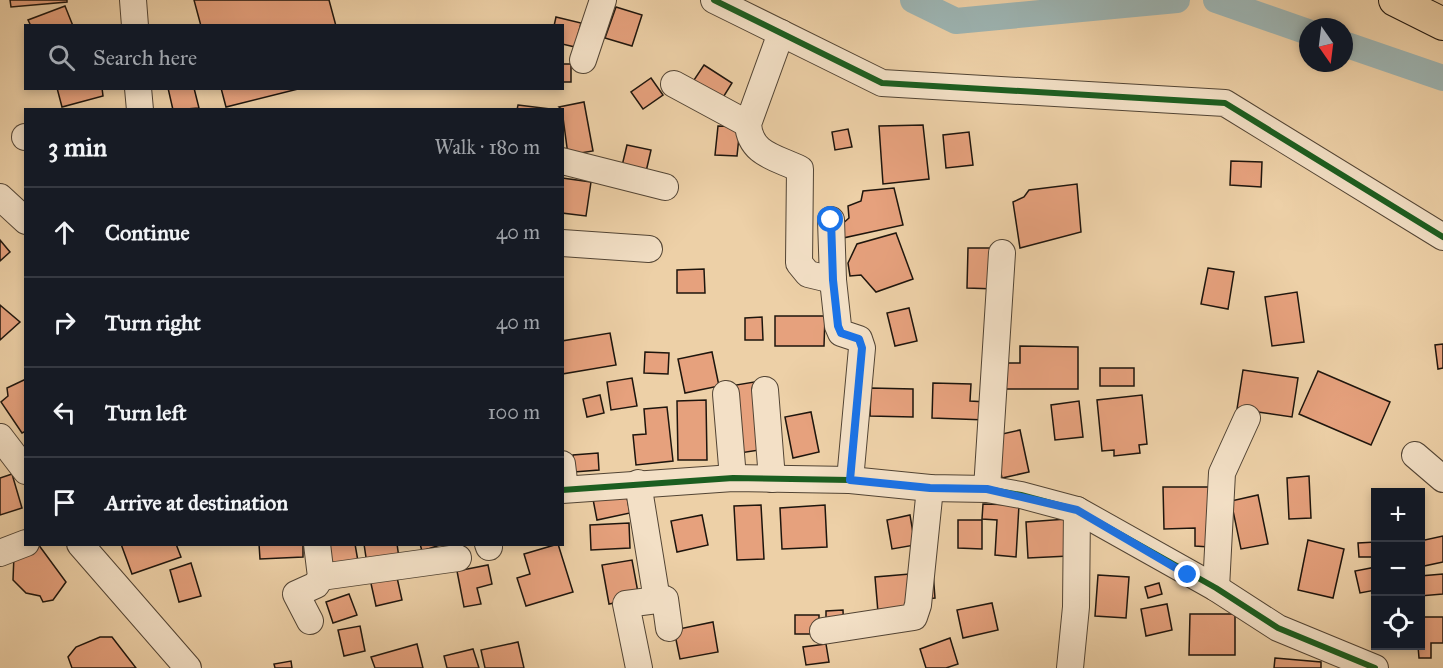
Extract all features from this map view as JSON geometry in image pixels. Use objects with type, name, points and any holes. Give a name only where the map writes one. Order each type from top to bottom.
[{"type":"main road","points":[[1395,0],[1443,24]]},
{"type":"street","points":[[133,0],[135,24]]},
{"type":"street","points":[[584,60],[603,0]]},
{"type":"street","points":[[714,0],[882,83],[1225,103],[1443,237]]},
{"type":"street","points":[[781,33],[748,124],[749,138],[754,147],[800,169],[799,263],[808,274],[833,280]]},
{"type":"street","points":[[674,84],[748,124]]},
{"type":"street","points":[[138,90],[140,108]]},
{"type":"street","points":[[564,162],[665,188]]},
{"type":"street","points":[[0,197],[24,219]]},
{"type":"street","points":[[831,220],[833,280],[841,333],[859,339],[862,348],[850,480]]},
{"type":"street","points":[[564,243],[649,249]]},
{"type":"street","points":[[987,489],[1002,253]]},
{"type":"street","points":[[765,390],[772,479]]},
{"type":"street","points":[[726,394],[733,478]]},
{"type":"street","points":[[1216,588],[1222,473],[1247,418]]},
{"type":"street","points":[[0,437],[24,468]]},
{"type":"street","points":[[1416,455],[1443,479]]},
{"type":"street","points":[[564,481],[638,483],[733,478],[850,480],[930,488],[987,489],[1077,510],[1216,588],[1278,628],[1375,668]]},
{"type":"street","points":[[638,483],[657,600]]},
{"type":"street","points":[[823,632],[914,617],[918,605],[930,488]]},
{"type":"street","points":[[1070,668],[1076,607],[1077,510]]},
{"type":"street","points":[[0,553],[24,544]]},
{"type":"street","points":[[82,546],[188,668]]},
{"type":"street","points":[[310,621],[296,594],[316,585],[321,577],[317,546]]},
{"type":"street","points":[[321,577],[458,558]]},
{"type":"street","points":[[639,668],[626,604],[665,599],[669,628]]},
{"type":"building","points":[[10,0],[67,0],[67,2],[11,7]]},
{"type":"building","points":[[194,0],[329,0],[335,24],[200,24]]},
{"type":"building","points":[[65,6],[72,24],[30,24],[28,20]]},
{"type":"building","points":[[616,7],[642,15],[632,46],[605,38]]},
{"type":"building","points":[[556,17],[581,23],[575,47],[564,44],[564,24],[554,24]]},
{"type":"building","points":[[564,64],[571,64],[571,82],[564,82]]},
{"type":"building","points":[[704,65],[732,83],[719,104],[690,86]]},
{"type":"building","points":[[651,78],[663,95],[643,109],[631,92]]},
{"type":"building","points":[[58,90],[102,90],[103,96],[62,107]]},
{"type":"building","points":[[168,90],[194,90],[199,108],[173,108]]},
{"type":"building","points":[[222,90],[294,90],[226,107]]},
{"type":"building","points":[[584,102],[593,151],[568,155],[564,108],[559,107]]},
{"type":"building","points":[[518,105],[543,108],[517,108]]},
{"type":"building","points":[[923,125],[929,179],[883,184],[879,126]]},
{"type":"building","points":[[718,126],[740,127],[737,156],[715,155]]},
{"type":"building","points":[[848,129],[852,147],[835,150],[832,132]]},
{"type":"building","points":[[969,132],[973,165],[946,168],[943,135]]},
{"type":"building","points":[[627,145],[651,150],[645,176],[621,170]]},
{"type":"building","points":[[1231,161],[1262,162],[1261,187],[1230,185]]},
{"type":"building","points":[[564,178],[591,182],[586,216],[564,213]]},
{"type":"building","points":[[1077,184],[1081,232],[1020,248],[1013,202],[1024,197],[1029,190]]},
{"type":"building","points":[[894,188],[903,225],[843,238],[840,226],[849,218],[848,206],[861,201],[863,191]]},
{"type":"building","points":[[896,233],[913,279],[876,292],[861,275],[850,276],[848,263],[857,244]]},
{"type":"building","points":[[0,240],[10,252],[0,261]]},
{"type":"building","points":[[968,248],[996,248],[996,289],[967,288]]},
{"type":"building","points":[[1208,268],[1234,272],[1228,309],[1201,304]]},
{"type":"building","points":[[704,269],[705,293],[677,293],[677,270]]},
{"type":"building","points":[[1297,292],[1304,342],[1272,346],[1265,297]]},
{"type":"building","points":[[0,305],[20,322],[0,340]]},
{"type":"building","points":[[909,308],[917,341],[895,346],[887,313]]},
{"type":"building","points":[[775,316],[825,316],[824,346],[775,346]]},
{"type":"building","points":[[762,317],[763,340],[745,340],[745,318]]},
{"type":"building","points":[[610,333],[616,365],[564,374],[564,341]]},
{"type":"building","points":[[1443,344],[1443,368],[1438,369],[1435,345]]},
{"type":"building","points":[[1020,346],[1078,347],[1078,389],[1005,389],[1005,363],[1020,363]]},
{"type":"building","points":[[645,352],[669,353],[668,374],[644,373]]},
{"type":"building","points":[[712,352],[719,386],[685,393],[678,359]]},
{"type":"building","points":[[1100,368],[1134,368],[1134,386],[1100,386]]},
{"type":"building","points":[[1243,370],[1298,378],[1292,417],[1237,409]]},
{"type":"building","points":[[1318,371],[1390,402],[1371,445],[1299,414]]},
{"type":"building","points":[[632,378],[637,406],[611,410],[607,382]]},
{"type":"building","points":[[24,380],[24,432],[22,433],[1,402],[8,396],[7,388]]},
{"type":"building","points":[[760,381],[765,449],[740,453],[730,386]]},
{"type":"building","points":[[933,383],[971,384],[970,401],[987,402],[986,420],[932,418]]},
{"type":"building","points":[[871,388],[913,389],[913,417],[870,416]]},
{"type":"building","points":[[600,395],[604,413],[587,417],[583,399]]},
{"type":"building","points":[[1142,395],[1147,444],[1139,445],[1140,453],[1114,456],[1114,450],[1102,451],[1097,400]]},
{"type":"building","points":[[706,400],[707,460],[678,460],[677,401]]},
{"type":"building","points":[[1079,401],[1083,437],[1055,440],[1051,405]]},
{"type":"building","points":[[667,407],[673,461],[636,465],[633,435],[646,434],[644,409]]},
{"type":"building","points":[[811,412],[819,452],[793,458],[785,417]]},
{"type":"building","points":[[1020,430],[1029,472],[1002,478],[993,436]]},
{"type":"building","points":[[598,453],[599,470],[574,472],[573,455]]},
{"type":"building","points":[[12,474],[22,508],[0,515],[0,478]]},
{"type":"building","points":[[1309,476],[1311,518],[1289,519],[1287,478]]},
{"type":"building","points":[[625,487],[630,513],[597,520],[592,494]]},
{"type":"building","points":[[1163,487],[1209,487],[1209,547],[1195,546],[1195,528],[1164,529]]},
{"type":"building","points":[[1258,495],[1268,544],[1241,549],[1231,501]]},
{"type":"building","points":[[983,504],[1019,505],[1016,557],[995,555],[997,520],[982,519]]},
{"type":"building","points":[[761,505],[764,559],[737,560],[734,506]]},
{"type":"building","points":[[825,505],[827,547],[782,549],[780,508]]},
{"type":"building","points":[[702,515],[708,545],[677,552],[671,521]]},
{"type":"building","points":[[910,515],[915,545],[892,549],[887,520]]},
{"type":"building","points":[[1067,519],[1069,556],[1028,558],[1026,522]]},
{"type":"building","points":[[958,520],[982,520],[982,549],[958,548]]},
{"type":"building","points":[[629,523],[630,548],[591,550],[590,525]]},
{"type":"building","points":[[1443,536],[1443,562],[1425,566],[1425,540]]},
{"type":"building","points":[[1308,540],[1344,549],[1333,598],[1298,590]]},
{"type":"building","points":[[1371,542],[1371,557],[1359,557],[1358,543]]},
{"type":"building","points":[[34,546],[39,546],[66,582],[53,600],[43,602],[40,596],[26,593],[13,580],[14,555]]},
{"type":"building","points":[[122,546],[177,546],[181,557],[132,574]]},
{"type":"building","points":[[259,546],[303,546],[303,557],[260,559]]},
{"type":"building","points":[[323,546],[355,546],[359,567],[328,573]]},
{"type":"building","points":[[364,546],[397,546],[399,558],[367,564]]},
{"type":"building","points":[[421,546],[437,546],[422,551]]},
{"type":"building","points":[[559,546],[573,592],[526,606],[517,578],[530,574],[524,554]]},
{"type":"building","points":[[632,560],[639,598],[609,604],[602,565]]},
{"type":"building","points":[[191,563],[201,596],[179,602],[170,570]]},
{"type":"building","points":[[488,565],[492,584],[477,588],[481,604],[464,607],[457,571]]},
{"type":"building","points":[[1371,568],[1371,591],[1360,593],[1355,571]]},
{"type":"building","points":[[933,572],[935,598],[923,599],[879,624],[875,577]]},
{"type":"building","points":[[396,573],[402,600],[376,606],[370,579]]},
{"type":"building","points":[[1443,574],[1443,594],[1425,596],[1425,576]]},
{"type":"building","points":[[1098,575],[1129,577],[1126,618],[1095,616]]},
{"type":"building","points":[[1159,583],[1162,594],[1148,598],[1145,587]]},
{"type":"building","points":[[349,594],[357,615],[333,623],[326,602]]},
{"type":"building","points":[[992,603],[998,630],[963,638],[957,610]]},
{"type":"building","points":[[1167,604],[1172,630],[1146,636],[1141,609]]},
{"type":"building","points":[[843,610],[844,635],[826,636],[826,611]]},
{"type":"building","points":[[1190,614],[1235,614],[1235,655],[1189,655]]},
{"type":"building","points":[[795,615],[819,615],[819,634],[795,634]]},
{"type":"building","points":[[1425,617],[1443,617],[1443,643],[1431,643],[1431,658],[1419,658],[1418,650],[1425,650]]},
{"type":"building","points":[[713,622],[718,652],[680,659],[674,630]]},
{"type":"building","points":[[360,626],[365,651],[344,656],[338,630]]},
{"type":"building","points":[[100,637],[112,637],[136,668],[72,668],[68,657],[76,647]]},
{"type":"building","points":[[950,638],[958,664],[946,668],[926,668],[920,649]]},
{"type":"building","points":[[518,642],[524,668],[485,668],[481,650]]},
{"type":"building","points":[[417,644],[423,668],[375,668],[371,657]]},
{"type":"building","points":[[826,644],[829,662],[806,665],[803,647]]},
{"type":"building","points":[[473,649],[479,668],[447,668],[444,656]]},
{"type":"building","points":[[1275,658],[1321,662],[1321,668],[1274,668]]},
{"type":"building","points":[[291,661],[292,668],[275,668],[274,664]]},
{"type":"waterway","points":[[913,0],[956,21],[1177,0]]},
{"type":"waterway","points":[[1216,0],[1299,29]]},
{"type":"waterway","points":[[1353,47],[1443,78]]},
{"type":"cycle path","points":[[714,0],[882,83],[1225,103],[1443,237]]},
{"type":"cycle path","points":[[564,490],[733,478],[850,480],[930,488],[987,489],[1021,495],[1077,510],[1216,588],[1278,628],[1375,668]]},
{"type":"route","points":[[831,220],[833,280],[838,326],[841,333],[848,338],[859,339],[862,348],[850,480],[930,488],[987,489],[1021,495],[1077,510],[1188,575]]}]
